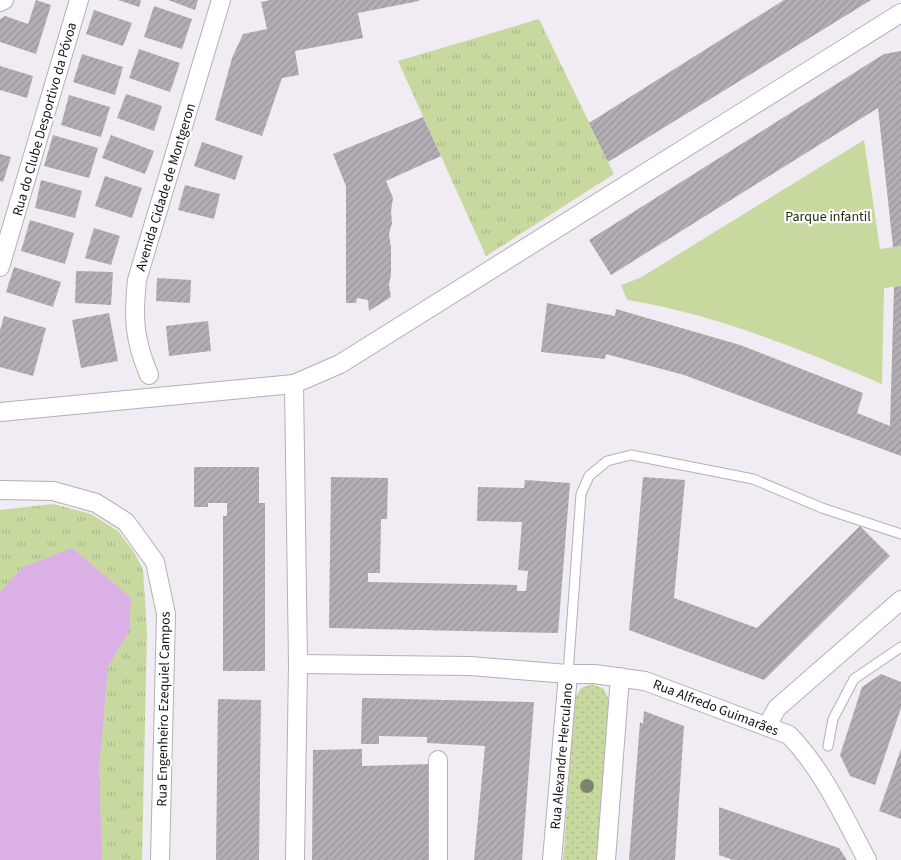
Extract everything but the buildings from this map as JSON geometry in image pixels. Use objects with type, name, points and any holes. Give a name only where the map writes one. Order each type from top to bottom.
[{"type":"street","points":[[0,2],[4,0]]},
{"type":"street","name":"Rua do Clube Desportivo da Póvoa","points":[[0,267],[79,0]]},
{"type":"street","name":"Avenida Cidade de Montgeron","points":[[149,375],[140,353],[133,316],[137,280],[221,0]]},
{"type":"street","points":[[0,412],[294,384],[340,364],[901,14]]},
{"type":"street","points":[[294,384],[298,664],[295,860]]},
{"type":"street","name":"Rua Engenheiro Ezequiel Campos","points":[[0,490],[53,491],[96,503],[126,522],[155,562],[166,614],[160,860]]},
{"type":"street","points":[[767,726],[777,708],[901,600]]},
{"type":"street","points":[[298,664],[470,666],[568,674]]},
{"type":"street","name":"Rua Alexandre Herculano","points":[[552,860],[568,674],[620,677],[645,681]]},
{"type":"street","points":[[606,860],[620,677]]},
{"type":"street","name":"Rua Alfredo Guimarães","points":[[645,681],[788,735],[804,751],[839,807],[867,860]]},
{"type":"street","points":[[438,760],[438,860]]},
{"type":"lane","points":[[568,674],[581,494],[588,476],[607,461],[631,455],[753,479],[822,508],[901,534]]},
{"type":"lane","points":[[828,746],[833,719],[854,679],[900,651]]},
{"type":"green space","points":[[539,19],[614,174],[486,256],[398,61]]},
{"type":"green space","name":"Parque infantil","points":[[864,140],[880,249],[901,246],[901,286],[884,288],[882,384],[757,334],[692,314],[627,300],[621,285],[640,278]]},
{"type":"green space","points":[[53,504],[91,514],[118,531],[134,552],[143,570],[147,632],[142,860],[0,860],[0,510]]},
{"type":"green space","points":[[592,684],[604,689],[609,700],[597,860],[563,860],[575,698],[581,688]]},
{"type":"shaded area","points":[[72,548],[131,598],[129,631],[108,667],[99,769],[102,860],[0,860],[0,592],[23,567]]}]
